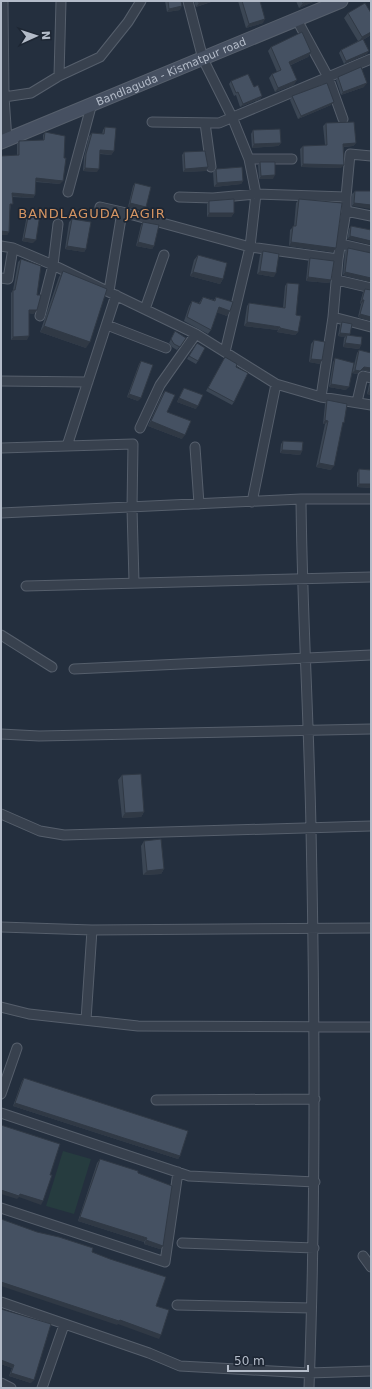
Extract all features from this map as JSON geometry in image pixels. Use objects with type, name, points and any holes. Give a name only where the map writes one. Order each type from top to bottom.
[{"type":"street","points":[[3,1],[4,141]]},
{"type":"street","points":[[59,76],[61,1]]},
{"type":"street","points":[[4,97],[31,93],[59,76],[100,58],[128,22],[141,1]]},
{"type":"street","points":[[188,1],[203,59],[232,117],[249,159],[256,194],[250,247],[225,352]]},
{"type":"street","name":"Bandlaguda - Kismatpur road","points":[[4,141],[47,125],[92,103],[203,59],[341,1]]},
{"type":"street","points":[[297,20],[328,77],[343,119]]},
{"type":"street","points":[[152,122],[219,123],[371,59]]},
{"type":"street","points":[[68,192],[92,103]]},
{"type":"street","points":[[205,123],[211,167]]},
{"type":"street","points":[[321,397],[333,317],[338,258],[346,211],[350,154],[371,156]]},
{"type":"street","points":[[249,159],[292,159]]},
{"type":"street","points":[[179,197],[213,198],[256,194],[346,197]]},
{"type":"street","points":[[100,207],[250,247],[338,258]]},
{"type":"street","points":[[346,211],[371,216]]},
{"type":"street","points":[[67,446],[106,325],[113,293],[122,212]]},
{"type":"street","points":[[40,316],[53,265],[58,224]]},
{"type":"street","points":[[341,244],[371,251]]},
{"type":"street","points":[[1,246],[13,248],[53,265],[196,334],[276,384],[321,397],[371,405]]},
{"type":"street","points":[[1,278],[8,278],[13,248]]},
{"type":"street","points":[[145,309],[164,255]]},
{"type":"street","points":[[337,280],[371,288]]},
{"type":"street","points":[[333,317],[371,327]]},
{"type":"street","points":[[106,325],[166,348]]},
{"type":"street","points":[[140,428],[160,385],[196,334]]},
{"type":"street","points":[[357,402],[363,376],[371,378]]},
{"type":"street","points":[[1,381],[88,382]]},
{"type":"street","points":[[252,502],[276,384]]},
{"type":"street","points":[[1,448],[133,444],[132,508],[134,582]]},
{"type":"street","points":[[195,448],[199,504]]},
{"type":"street","points":[[301,499],[302,578],[309,732],[315,1099],[314,1248],[308,1388]]},
{"type":"street","points":[[1,513],[301,499],[371,499]]},
{"type":"street","points":[[26,586],[371,577]]},
{"type":"street","points":[[1,634],[52,667]]},
{"type":"street","points":[[74,669],[371,655]]},
{"type":"street","points":[[1,734],[39,736],[371,730]]},
{"type":"street","points":[[1,814],[40,831],[64,835],[311,829],[371,826]]},
{"type":"street","points":[[1,927],[92,930],[371,928]]},
{"type":"street","points":[[86,1020],[92,930]]},
{"type":"street","points":[[1,1007],[29,1014],[138,1026],[371,1027]]},
{"type":"street","points":[[1,1094],[17,1048]]},
{"type":"street","points":[[156,1100],[315,1099]]},
{"type":"street","points":[[1,1113],[195,1177],[315,1182]]},
{"type":"street","points":[[1,1208],[165,1262],[178,1172]]},
{"type":"street","points":[[182,1243],[314,1248]]},
{"type":"street","points":[[363,1256],[371,1267]]},
{"type":"street","points":[[1,1302],[64,1325],[149,1353],[180,1366],[309,1373],[371,1371]]},
{"type":"street","points":[[177,1305],[311,1308]]},
{"type":"street","points":[[42,1388],[64,1325]]},
{"type":"street","points":[[1,1384],[11,1388]]},
{"type":"green space","points":[[63,1151],[91,1159],[74,1214],[46,1206]]},
{"type":"building","points":[[168,1],[181,1],[182,6],[169,9]]},
{"type":"building","points":[[242,1],[260,1],[265,19],[249,24]]},
{"type":"building","points":[[365,3],[371,13],[371,32],[362,37],[348,13]]},
{"type":"building","points":[[302,32],[311,52],[289,62],[297,80],[278,88],[272,74],[281,70],[271,47]]},
{"type":"building","points":[[363,39],[369,51],[346,61],[341,50]]},
{"type":"building","points":[[361,67],[367,83],[343,92],[338,77]]},
{"type":"building","points":[[248,74],[254,87],[258,85],[262,96],[243,104],[231,81]]},
{"type":"building","points":[[327,83],[334,102],[301,116],[292,96]]},
{"type":"building","points":[[354,122],[356,143],[343,144],[344,165],[303,164],[303,146],[327,145],[326,123]]},
{"type":"building","points":[[105,127],[116,128],[114,151],[100,150],[99,169],[85,168],[86,154],[92,133],[104,134]]},
{"type":"building","points":[[280,129],[281,143],[254,144],[253,130]]},
{"type":"building","points":[[45,132],[65,136],[64,158],[66,158],[63,181],[36,178],[35,195],[12,193],[13,204],[10,204],[9,232],[1,231],[1,156],[19,155],[19,141],[44,140]]},
{"type":"building","points":[[205,151],[208,167],[185,169],[184,152]]},
{"type":"building","points":[[260,162],[275,162],[275,175],[261,176]]},
{"type":"building","points":[[242,167],[243,181],[217,183],[216,169]]},
{"type":"building","points":[[135,183],[151,187],[146,207],[130,203]]},
{"type":"building","points":[[355,191],[371,191],[371,205],[354,203]]},
{"type":"building","points":[[234,199],[234,213],[209,213],[209,201]]},
{"type":"building","points":[[299,199],[342,203],[336,248],[291,242],[293,226],[296,226]]},
{"type":"building","points":[[29,212],[40,214],[36,240],[24,238]]},
{"type":"building","points":[[72,219],[91,222],[86,249],[67,246]]},
{"type":"building","points":[[143,222],[159,225],[154,246],[138,242]]},
{"type":"building","points":[[351,226],[371,230],[371,241],[350,236]]},
{"type":"building","points":[[348,248],[371,253],[371,278],[345,272]]},
{"type":"building","points":[[263,251],[279,254],[276,273],[260,271]]},
{"type":"building","points":[[198,255],[227,263],[223,279],[193,272]]},
{"type":"building","points":[[310,258],[334,261],[331,280],[308,277]]},
{"type":"building","points":[[21,259],[41,266],[37,295],[41,295],[37,310],[29,310],[29,336],[13,337],[13,290],[15,290]]},
{"type":"building","points":[[63,271],[107,289],[90,342],[44,326]]},
{"type":"building","points":[[287,283],[299,284],[296,315],[301,316],[298,332],[280,327],[247,322],[249,303],[285,308]]},
{"type":"building","points":[[365,289],[371,290],[371,317],[360,314]]},
{"type":"building","points":[[203,297],[215,301],[216,297],[233,302],[230,311],[219,307],[211,330],[187,317],[192,301],[200,304]]},
{"type":"building","points":[[342,322],[352,324],[350,334],[340,333]]},
{"type":"building","points":[[175,331],[186,338],[180,347],[174,344],[171,339]]},
{"type":"building","points":[[347,335],[362,337],[361,345],[345,343]]},
{"type":"building","points":[[314,340],[325,342],[322,360],[311,359]]},
{"type":"building","points":[[197,343],[205,348],[198,361],[189,356]]},
{"type":"building","points":[[359,350],[371,353],[371,368],[364,367],[360,371],[355,370]]},
{"type":"building","points":[[225,357],[237,364],[236,367],[248,373],[234,402],[208,388]]},
{"type":"building","points":[[335,358],[354,363],[349,387],[331,384]]},
{"type":"building","points":[[141,361],[153,365],[141,398],[129,394]]},
{"type":"building","points":[[184,388],[203,395],[198,406],[179,398]]},
{"type":"building","points":[[165,391],[175,395],[167,412],[191,421],[185,435],[151,421]]},
{"type":"building","points":[[327,400],[347,404],[334,466],[319,463],[328,421],[325,420]]},
{"type":"building","points":[[283,441],[303,442],[302,451],[282,450]]},
{"type":"building","points":[[359,469],[371,470],[371,484],[359,484]]},
{"type":"building","points":[[141,774],[144,812],[125,813],[122,775]]},
{"type":"building","points":[[161,839],[164,869],[147,871],[144,841]]},
{"type":"building","points":[[24,1078],[188,1131],[180,1156],[15,1103]]},
{"type":"building","points":[[1,1125],[60,1144],[43,1201],[20,1194],[19,1196],[1,1190]]},
{"type":"building","points":[[100,1159],[138,1171],[138,1173],[172,1186],[163,1246],[146,1240],[147,1238],[80,1217]]},
{"type":"building","points":[[1,1219],[37,1232],[59,1237],[93,1248],[92,1252],[166,1277],[156,1306],[169,1310],[161,1335],[120,1320],[119,1321],[1,1282]]},
{"type":"building","points":[[1,1309],[51,1324],[34,1380],[11,1373],[14,1365],[1,1360]]},
{"type":"district","name":"BANDLAGUDA JAGIR","points":[[92,213]]}]
